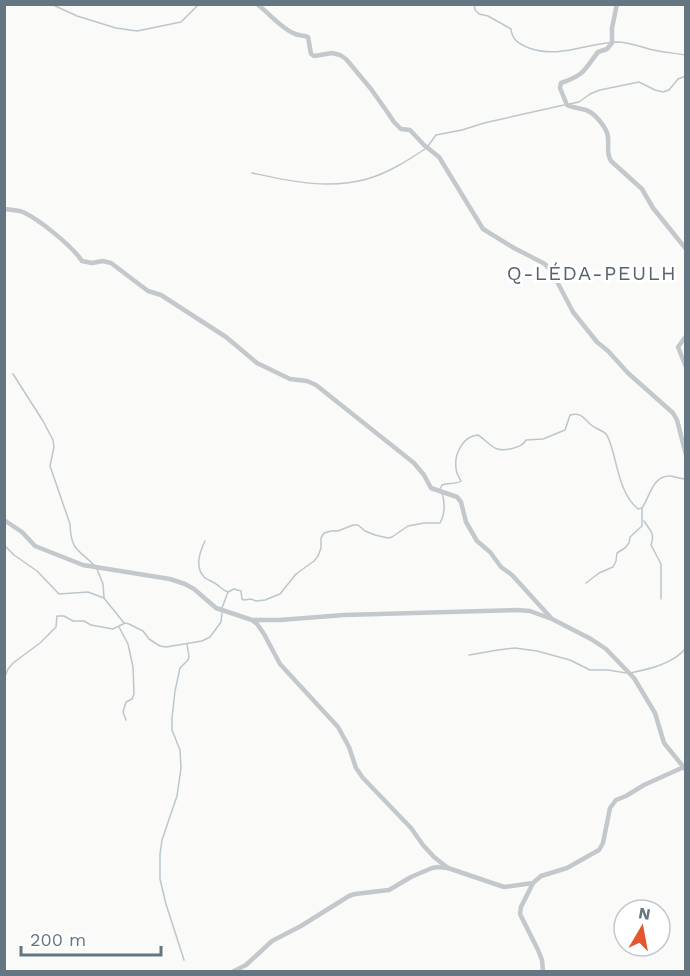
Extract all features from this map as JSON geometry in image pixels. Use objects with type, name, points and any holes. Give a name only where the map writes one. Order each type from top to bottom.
[{"type":"street","points":[[257,4],[286,29],[294,34],[308,37],[311,54],[314,56],[332,54],[346,59],[394,122],[401,129],[410,130],[439,157],[483,229],[545,264],[552,272],[573,312],[597,342],[673,413],[686,455]]},
{"type":"street","points":[[617,4],[612,28],[612,43],[607,49],[598,52],[585,71],[576,78],[561,83],[560,88],[567,105],[587,110],[606,130],[608,155],[611,161],[642,189],[653,208],[686,249]]},
{"type":"street","points":[[4,209],[21,211],[36,219],[82,261],[111,263],[148,291],[161,295],[226,337],[257,363],[290,379],[307,381],[316,385],[414,463],[431,488],[458,497],[465,522],[477,541],[552,619]]},
{"type":"street","points":[[686,336],[678,347],[686,367]]},
{"type":"street","points":[[681,437],[686,426]]},
{"type":"street","points":[[4,520],[22,532],[35,546],[83,565],[170,579],[185,584],[216,608],[252,620],[344,615],[530,611],[552,619],[606,649],[634,678],[654,713],[664,743],[685,768],[644,785],[616,800],[610,808],[603,843],[599,850],[567,868],[541,876],[533,883],[520,914],[542,960],[543,972]]},
{"type":"street","points":[[252,620],[264,634],[280,664],[338,727],[349,747],[356,768],[363,778],[404,820],[434,857],[448,868]]},
{"type":"street","points":[[232,972],[246,965],[272,941],[302,926],[349,896],[388,890],[432,868],[448,868],[504,887],[533,883]]},
{"type":"waterway","points":[[51,4],[77,16],[116,28],[137,31],[181,22],[199,4]]},
{"type":"waterway","points":[[474,4],[479,14],[488,16],[511,29],[514,39],[519,43],[540,51],[562,51],[617,42],[686,55]]},
{"type":"waterway","points":[[569,104],[579,102],[600,90],[639,82],[663,92],[669,90],[678,79],[686,76]]},
{"type":"waterway","points":[[428,146],[436,135],[564,105]]},
{"type":"waterway","points":[[252,173],[309,183],[338,184],[367,179],[382,173],[425,149]]},
{"type":"waterway","points":[[13,374],[53,440],[50,466],[70,524],[72,540],[76,549],[94,565]]},
{"type":"waterway","points":[[440,489],[442,485],[461,481],[456,470],[456,457],[464,442],[473,436],[478,435],[497,449],[507,450],[521,445],[526,440],[543,439],[565,430],[570,415],[573,414],[581,416],[607,436],[624,490],[638,509],[642,508],[652,488],[660,479],[671,476],[686,479]]},
{"type":"waterway","points":[[222,608],[228,592],[234,589],[241,591],[244,600],[265,600],[280,594],[296,574],[318,556],[324,533],[358,525],[365,531],[388,538],[408,526],[440,523],[444,508],[442,493]]},
{"type":"waterway","points":[[586,583],[599,573],[613,567],[617,553],[625,548],[630,537],[642,526],[642,508]]},
{"type":"waterway","points":[[644,521],[652,533],[651,545],[661,564],[661,599]]},
{"type":"waterway","points":[[205,541],[199,559],[201,573],[228,592]]},
{"type":"waterway","points":[[4,545],[37,571],[59,594],[88,592],[104,598],[124,623]]},
{"type":"waterway","points":[[97,569],[103,584],[104,598]]},
{"type":"waterway","points":[[4,679],[13,663],[40,643],[56,627],[57,616],[113,629],[125,623],[129,624],[143,631],[149,639],[160,646],[166,647],[202,641],[210,637],[221,622],[222,613]]},
{"type":"waterway","points":[[119,627],[128,644],[133,667],[134,694],[132,699],[126,702],[123,712],[126,720]]},
{"type":"waterway","points":[[184,960],[160,879],[160,854],[162,840],[177,796],[181,768],[180,750],[172,730],[172,718],[180,668],[189,656],[187,644]]},
{"type":"waterway","points":[[469,655],[515,648],[570,660],[590,670],[626,673]]},
{"type":"waterway","points":[[630,673],[668,662],[686,648]]},
{"type":"district","name":"Q-LÉDA-PEULH","points":[[592,273]]}]
